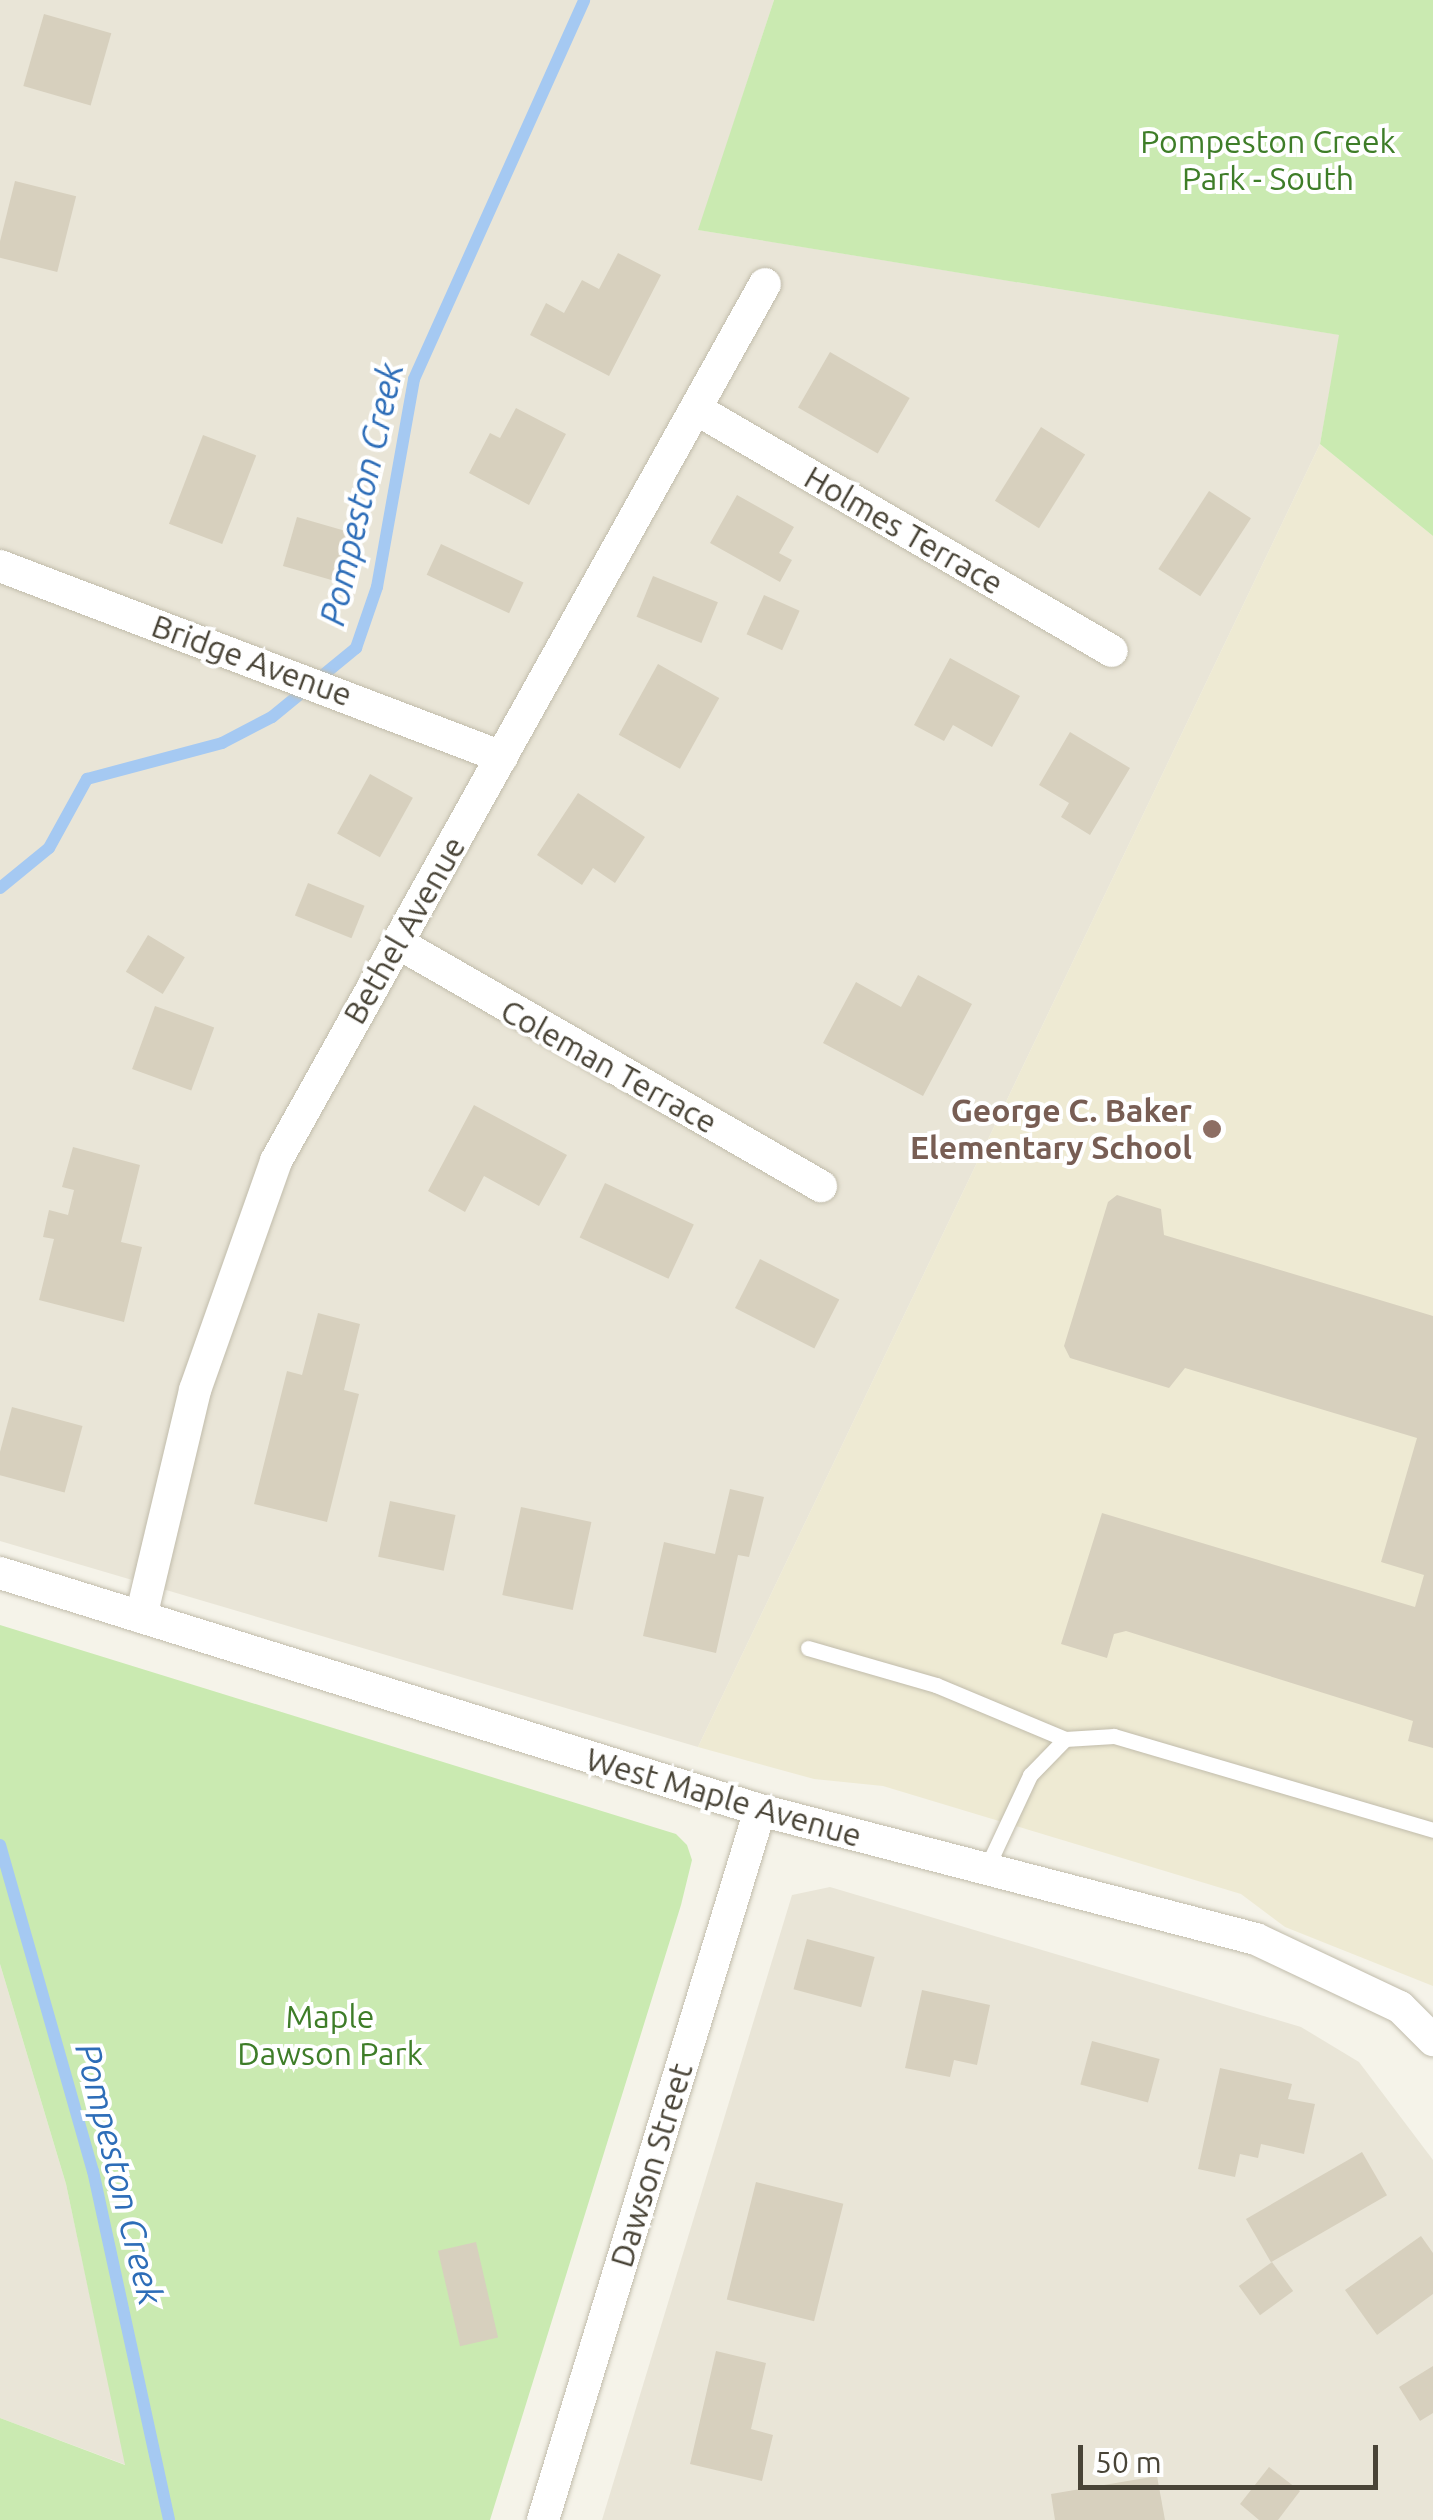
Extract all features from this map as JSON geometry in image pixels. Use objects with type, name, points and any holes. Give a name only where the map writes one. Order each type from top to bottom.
[{"type":"street","name":"Bethel Avenue","points":[[140,1617],[195,1390],[254,1209],[298,1115],[765,284]]},
{"type":"street","name":"Holmes Terrace","points":[[696,409],[1112,651]]},
{"type":"street","name":"Bridge Avenue","points":[[0,566],[502,756]]},
{"type":"street","name":"Coleman Terrace","points":[[398,943],[821,1186]]},
{"type":"street","name":"West Maple Avenue","points":[[0,1574],[760,1810],[1256,1939],[1344,1976],[1430,2027]]},
{"type":"street","name":"Dawson Street","points":[[543,2520],[760,1810]]},
{"type":"lane","points":[[808,1648],[949,1690],[1065,1739],[1114,1736],[1433,1830]]},
{"type":"lane","points":[[988,1867],[1030,1775],[1065,1739]]},
{"type":"shaded area","points":[[0,0],[774,0],[699,230],[1340,335],[1320,444],[698,1747],[0,1541]]},
{"type":"shaded area","name":"George C. Baker Elementary School","points":[[1320,444],[1433,536],[1433,1986],[1285,1927],[1241,1894],[883,1786],[814,1779],[698,1747]]},
{"type":"shaded area","points":[[830,1887],[1301,2027],[1359,2062],[1433,2160],[1433,2520],[602,2520],[792,1895]]},
{"type":"shaded area","points":[[0,1964],[66,2184],[126,2465],[0,2418]]},
{"type":"green space","name":"Pompeston Creek Park - South","points":[[774,0],[1433,0],[1433,536],[1320,444],[1339,335],[698,230]]},
{"type":"green space","name":"Maple Dawson Park","points":[[0,1625],[676,1834],[687,1845],[692,1860],[681,1905],[490,2520],[0,2520],[0,2418],[125,2465],[66,2184],[0,1964]]},
{"type":"building","points":[[44,14],[111,33],[91,105],[23,86]]},
{"type":"building","points":[[15,181],[76,196],[57,272],[0,258],[0,241]]},
{"type":"building","points":[[618,253],[661,275],[609,376],[530,335],[546,303],[564,313],[582,280],[599,289]]},
{"type":"building","points":[[830,352],[910,398],[878,453],[798,407]]},
{"type":"building","points":[[516,408],[566,434],[529,505],[469,473],[490,433],[500,438]]},
{"type":"building","points":[[1041,427],[1085,455],[1039,528],[995,501]]},
{"type":"building","points":[[203,435],[256,455],[222,544],[169,524]]},
{"type":"building","points":[[1209,491],[1251,518],[1200,596],[1158,569]]},
{"type":"building","points":[[737,495],[794,527],[779,553],[792,560],[780,582],[710,543]]},
{"type":"building","points":[[297,517],[350,532],[336,581],[283,566]]},
{"type":"building","points":[[441,544],[523,582],[509,613],[427,575]]},
{"type":"building","points":[[653,576],[718,602],[701,643],[637,617]]},
{"type":"building","points":[[764,595],[800,611],[782,650],[747,634]]},
{"type":"building","points":[[950,658],[1020,696],[992,747],[953,725],[944,741],[914,725]]},
{"type":"building","points":[[658,664],[719,698],[680,769],[619,735]]},
{"type":"building","points":[[1070,732],[1130,768],[1090,835],[1061,817],[1069,803],[1039,785]]},
{"type":"building","points":[[370,774],[413,798],[380,857],[337,833]]},
{"type":"building","points":[[578,793],[645,837],[615,883],[593,868],[582,885],[537,855]]},
{"type":"building","points":[[308,883],[365,906],[351,938],[295,915]]},
{"type":"building","points":[[148,935],[185,957],[163,994],[126,972]]},
{"type":"building","points":[[918,975],[972,1004],[923,1096],[823,1043],[856,982],[901,1007]]},
{"type":"building","points":[[155,1006],[214,1028],[191,1091],[132,1069]]},
{"type":"building","points":[[474,1105],[567,1155],[539,1206],[484,1176],[465,1212],[428,1191]]},
{"type":"building","points":[[73,1147],[140,1165],[121,1242],[142,1247],[124,1322],[39,1300],[54,1239],[43,1237],[49,1210],[68,1215],[74,1190],[62,1187]]},
{"type":"building","points":[[605,1183],[694,1224],[668,1279],[580,1237]]},
{"type":"building","name":"George C. Baker Elementary School","points":[[1117,1195],[1161,1209],[1164,1235],[1433,1316],[1433,1748],[1408,1741],[1413,1721],[1126,1631],[1114,1634],[1107,1658],[1061,1644],[1102,1513],[1415,1607],[1424,1575],[1381,1562],[1417,1438],[1185,1368],[1169,1388],[1070,1358],[1064,1346],[1108,1202]]},
{"type":"building","points":[[760,1259],[839,1299],[814,1348],[735,1308]]},
{"type":"building","points":[[318,1313],[360,1324],[344,1390],[359,1394],[327,1522],[254,1504],[287,1371],[302,1375]]},
{"type":"building","points":[[12,1407],[83,1426],[65,1493],[0,1475],[0,1452]]},
{"type":"building","points":[[730,1489],[764,1497],[749,1557],[738,1555],[716,1653],[643,1636],[664,1542],[715,1554]]},
{"type":"building","points":[[390,1501],[456,1515],[444,1571],[378,1557]]},
{"type":"building","points":[[521,1507],[591,1522],[573,1610],[502,1595]]},
{"type":"building","points":[[807,1939],[875,1957],[861,2007],[794,1989]]},
{"type":"building","points":[[922,1990],[990,2005],[977,2065],[954,2060],[950,2077],[905,2068]]},
{"type":"building","points":[[1092,2041],[1160,2059],[1148,2103],[1080,2084]]},
{"type":"building","points":[[1220,2068],[1292,2084],[1288,2099],[1315,2104],[1304,2154],[1261,2144],[1258,2158],[1240,2154],[1235,2177],[1198,2169]]},
{"type":"building","points":[[1362,2152],[1387,2195],[1271,2262],[1246,2219]]},
{"type":"building","points":[[756,2182],[843,2204],[814,2321],[727,2299]]},
{"type":"building","points":[[1421,2236],[1433,2253],[1433,2294],[1377,2335],[1345,2290]]},
{"type":"building","points":[[476,2242],[498,2337],[460,2346],[438,2251]]},
{"type":"building","points":[[1272,2262],[1293,2291],[1260,2315],[1239,2286]]},
{"type":"building","points":[[716,2351],[766,2363],[751,2429],[773,2435],[762,2481],[690,2464]]},
{"type":"building","points":[[1433,2366],[1433,2413],[1420,2421],[1399,2387]]},
{"type":"building","points":[[1269,2467],[1300,2491],[1278,2520],[1259,2520],[1240,2504]]},
{"type":"building","points":[[1157,2476],[1165,2520],[1055,2520],[1051,2494]]},
{"type":"waterway","name":"Pompeston Creek","points":[[0,888],[49,848],[87,779],[222,743],[272,717],[356,648],[377,587],[414,379],[584,0]]},
{"type":"waterway","name":"Pompeston Creek","points":[[0,1845],[93,2171],[169,2520]]},
{"type":"place","name":"George C. Baker Elementary School","points":[[1212,1129]]}]
